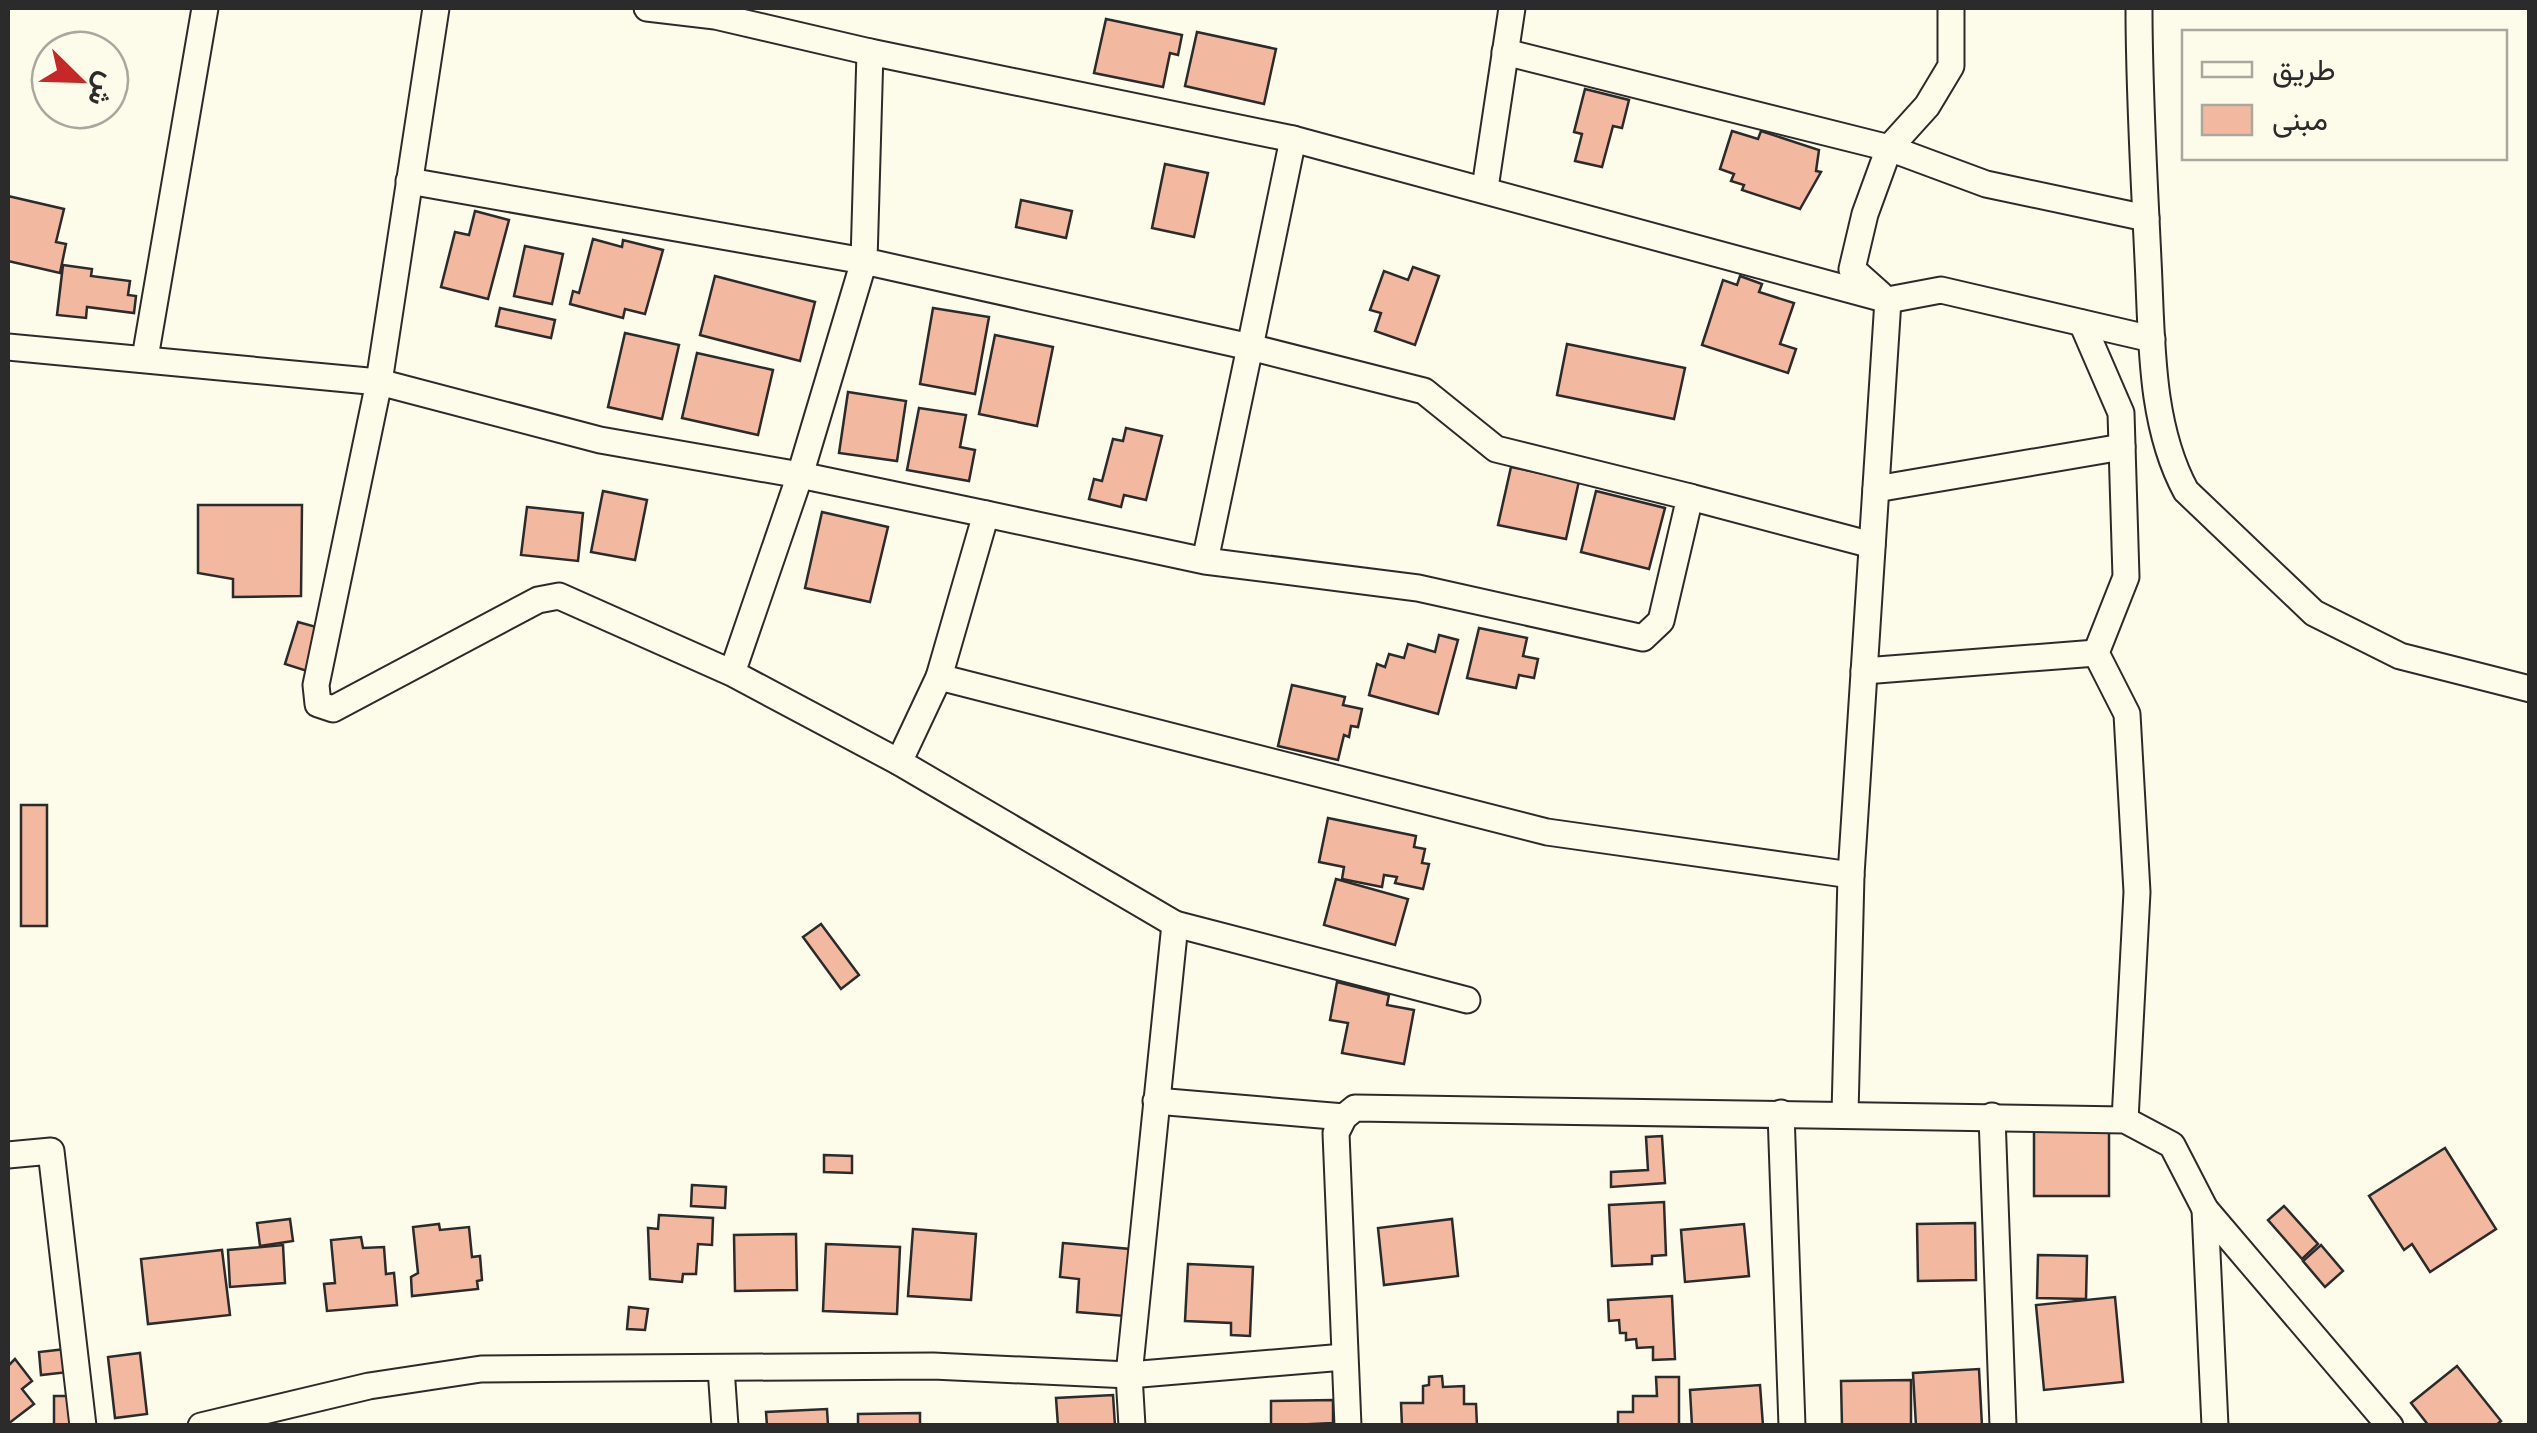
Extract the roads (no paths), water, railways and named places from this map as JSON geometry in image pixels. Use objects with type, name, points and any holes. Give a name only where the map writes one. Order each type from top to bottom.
[{"type":"street","points":[[145,358],[205,8]]},
{"type":"street","points":[[436,8],[380,382],[316,685],[318,704],[333,709],[538,600],[559,596],[732,673],[899,762],[1176,924],[1467,1000]]},
{"type":"street","points":[[646,8],[716,12],[870,52],[1293,138],[1888,300],[1941,290],[2152,339]]},
{"type":"street","points":[[1486,188],[1512,8]]},
{"type":"street","points":[[1888,300],[1852,268],[1864,214],[1889,148],[1927,106],[1950,66],[1951,8]]},
{"type":"street","points":[[2139,8],[2156,387],[2173,468],[2186,491],[2314,613],[2400,656],[2530,688]]},
{"type":"street","points":[[732,673],[800,476],[864,260],[870,52]]},
{"type":"street","points":[[1505,52],[1889,148],[1986,184],[2146,218]]},
{"type":"street","points":[[1205,561],[1293,138]]},
{"type":"street","points":[[409,181],[864,260],[1250,347],[1424,391],[1496,448],[1872,544]]},
{"type":"street","points":[[1845,1114],[1851,874],[1888,300]]},
{"type":"street","points":[[2082,323],[2121,413],[2126,577],[2096,654],[2126,714],[2129,754],[2137,892],[2125,1120]]},
{"type":"street","points":[[8,346],[380,382],[600,440],[800,476],[1205,561],[1418,588],[1643,638],[1661,620],[1690,497]]},
{"type":"street","points":[[1876,490],[2122,446]]},
{"type":"street","points":[[899,762],[939,678],[986,514]]},
{"type":"street","points":[[1864,671],[2096,654]]},
{"type":"street","points":[[939,678],[1546,832],[1851,874]]},
{"type":"street","points":[[1132,1426],[1129,1375],[1176,924]]},
{"type":"street","points":[[1156,1101],[1344,1117]]},
{"type":"street","points":[[1348,1426],[1336,1133],[1344,1117],[1355,1108],[2125,1120],[2172,1145],[2205,1209],[2390,1426]]},
{"type":"street","points":[[1781,1113],[1792,1426]]},
{"type":"street","points":[[1992,1116],[2003,1426]]},
{"type":"street","points":[[8,1155],[51,1151],[83,1426]]},
{"type":"street","points":[[2205,1209],[2215,1426]]},
{"type":"street","points":[[201,1426],[424,1375],[481,1369],[933,1366],[1129,1375],[1344,1357]]},
{"type":"street","points":[[722,1368],[724,1426]]}]
